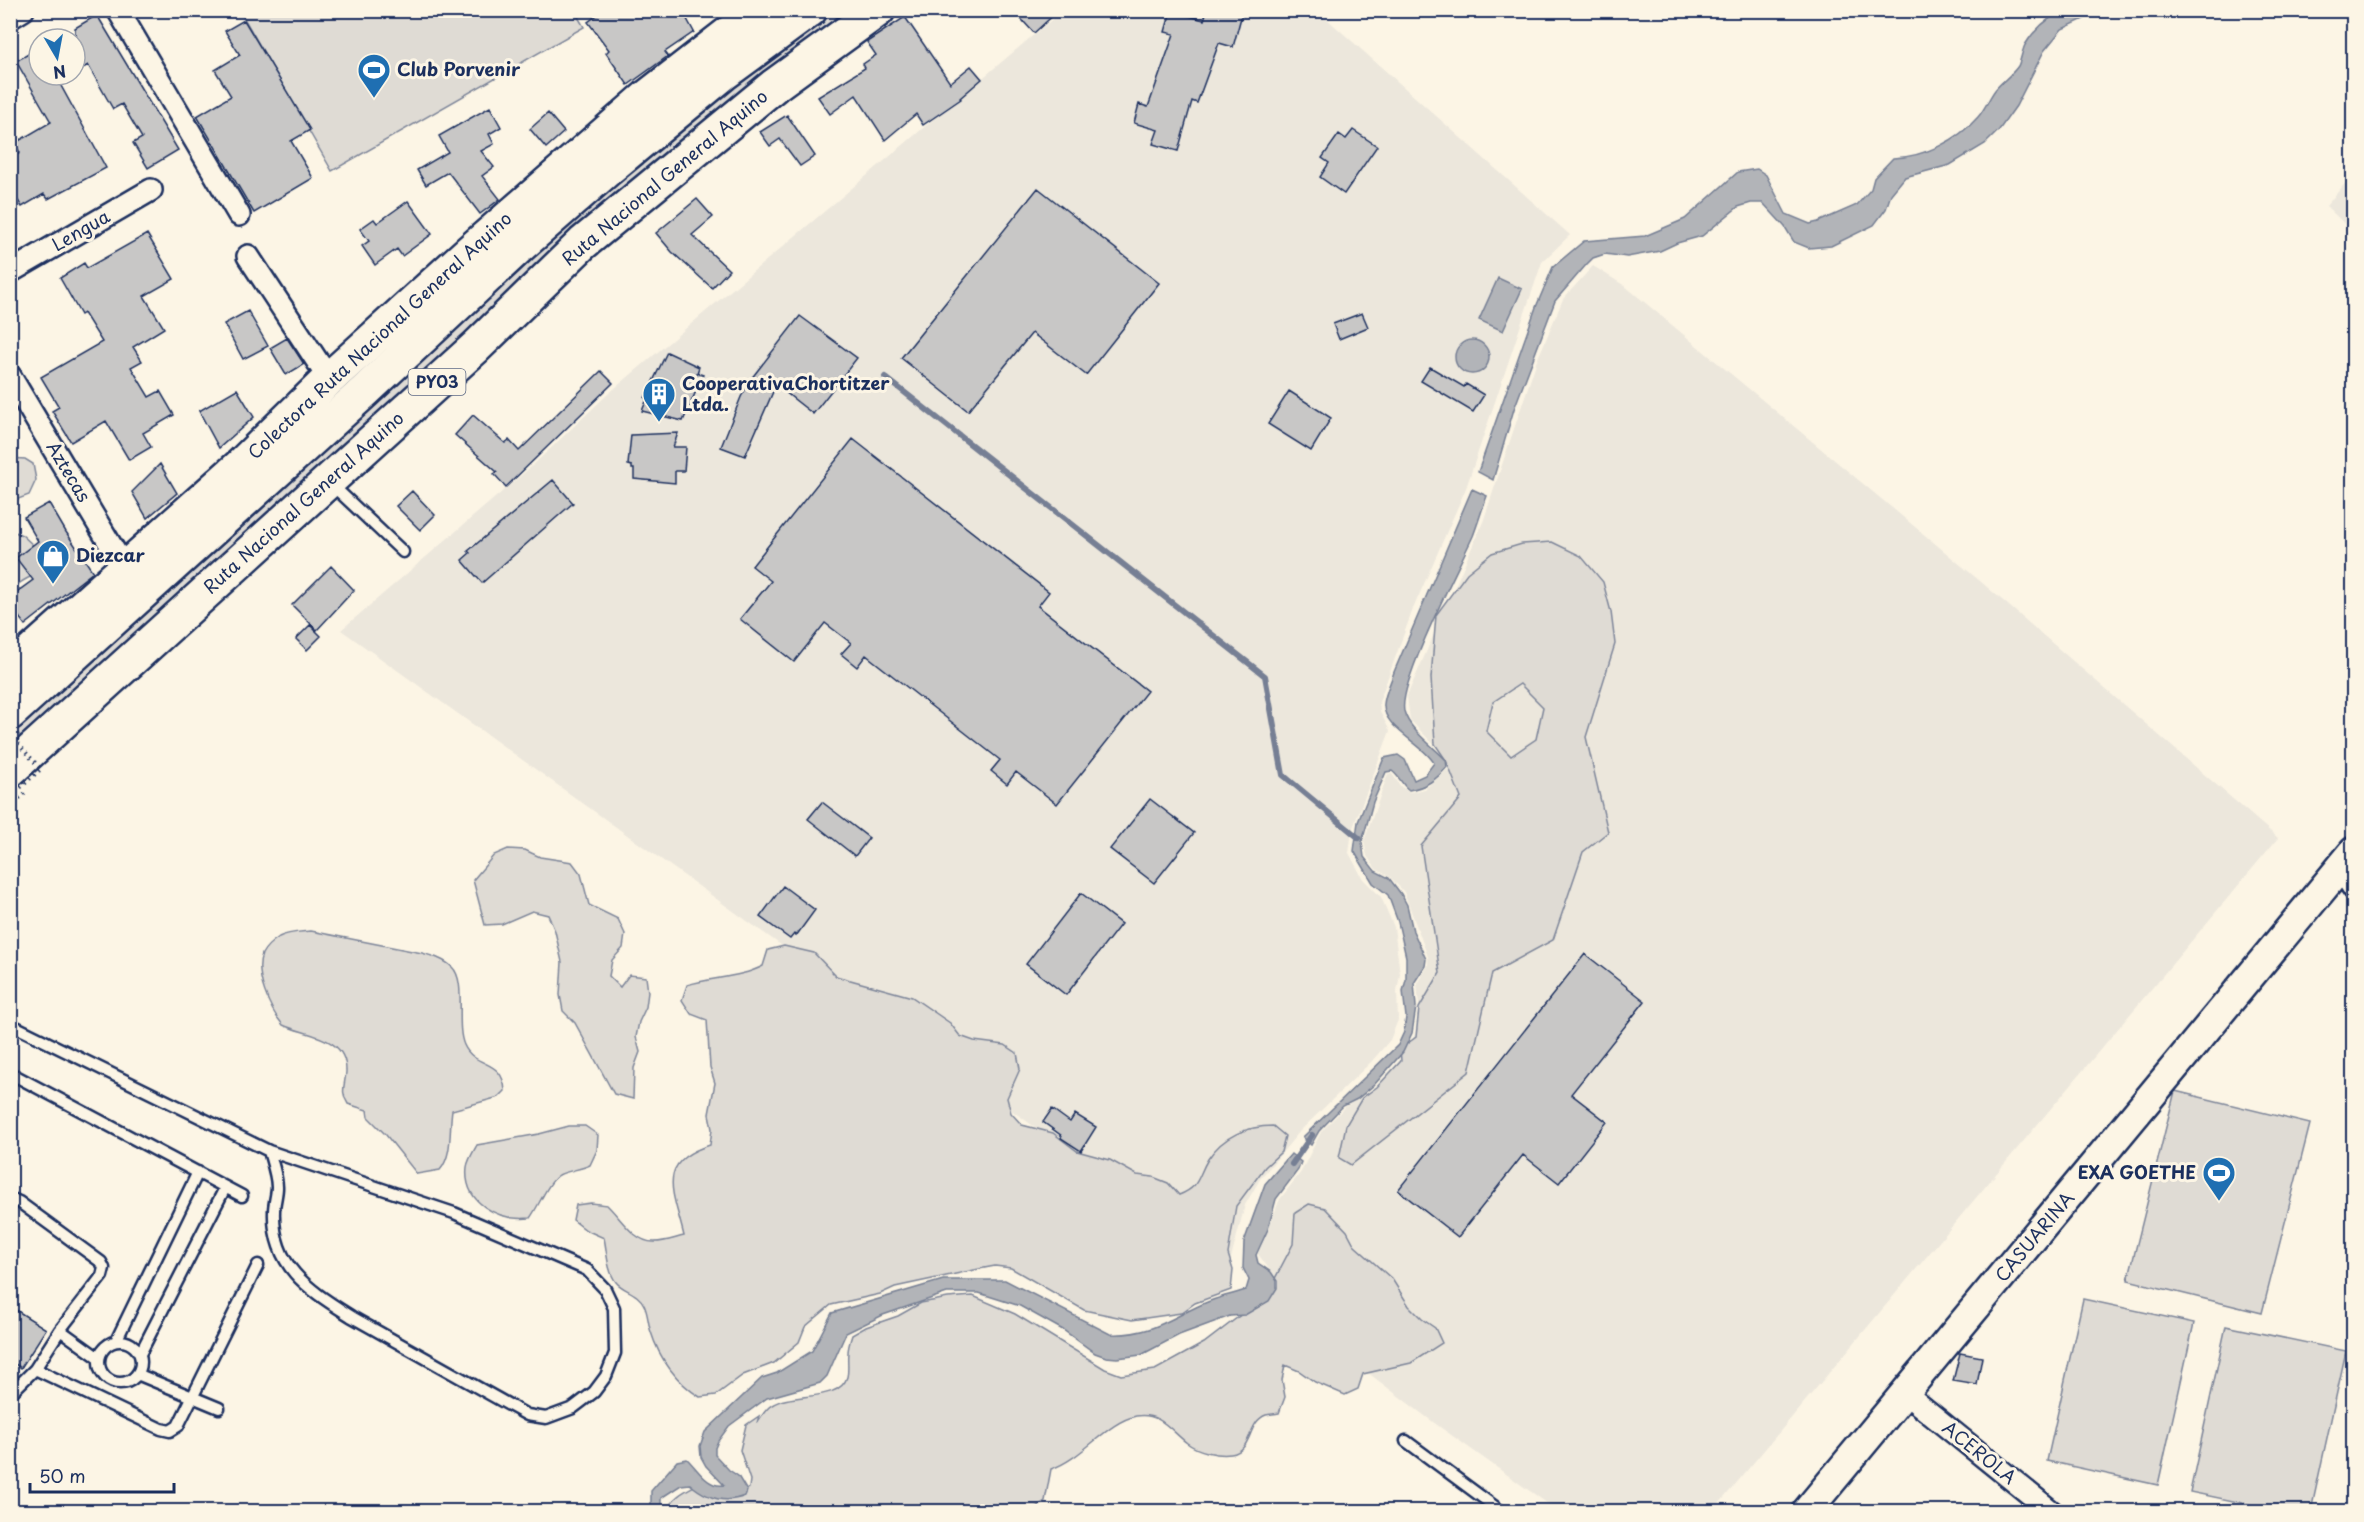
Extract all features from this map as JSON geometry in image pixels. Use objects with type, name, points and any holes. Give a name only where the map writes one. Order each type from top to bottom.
[{"type":"main road","name":"Colectora Ruta Nacional General Aquino","points":[[10,671],[240,466],[329,378],[469,252],[646,97],[759,10]]},
{"type":"main road","name":"PY03","points":[[10,713],[365,391],[520,246],[714,81],[810,10]]},
{"type":"main road","name":"Ruta Nacional General Aquino","points":[[10,770],[476,347],[583,243],[775,85],[878,10]]},
{"type":"main road","points":[[240,466],[520,246]]},
{"type":"street","points":[[10,18],[23,10]]},
{"type":"street","points":[[118,10],[239,215]]},
{"type":"street","name":"Lengua","points":[[10,272],[151,190]]},
{"type":"street","points":[[248,256],[329,378]]},
{"type":"street","name":"Aztecas","points":[[10,376],[125,569]]},
{"type":"street","name":"CASUARINA","points":[[1806,1512],[2349,869]]},
{"type":"street","name":"ACEROLA","points":[[1905,1394],[2052,1512]]},
{"type":"lane","points":[[327,481],[403,552]]},
{"type":"lane","points":[[10,1024],[269,1151],[454,1213],[587,1270],[605,1289],[614,1308],[615,1353],[606,1376],[594,1392],[573,1408],[546,1418],[527,1415],[324,1299],[295,1276],[277,1239],[274,1212],[277,1186],[269,1151]]},
{"type":"lane","points":[[10,1073],[242,1196]]},
{"type":"lane","points":[[116,1341],[198,1172]]},
{"type":"lane","points":[[140,1354],[225,1188]]},
{"type":"lane","points":[[10,1198],[19,1202],[101,1262],[104,1268],[102,1276],[60,1330],[35,1369],[10,1394]]},
{"type":"lane","points":[[35,1369],[161,1429],[170,1431],[178,1426],[258,1265]]},
{"type":"lane","points":[[60,1330],[99,1358]]},
{"type":"lane","points":[[116,1341],[126,1341],[140,1354],[141,1364],[137,1374],[121,1383],[111,1381],[104,1376],[99,1367],[102,1350],[108,1344],[116,1341]]},
{"type":"lane","points":[[137,1374],[219,1408]]},
{"type":"lane","points":[[1406,1441],[1502,1512]]},
{"type":"path","points":[[10,735],[41,769],[10,797]]},
{"type":"shaded area","name":"Club Porvenir","points":[[574,10],[584,27],[332,171],[240,11]]},
{"type":"shaded area","points":[[825,11],[856,11],[25,741],[12,727],[581,207]]},
{"type":"shaded area","points":[[1062,11],[1318,11],[1570,235],[1542,262],[1466,488],[1413,609],[1379,702],[1380,712],[1390,731],[1352,830],[1349,853],[1363,879],[1381,897],[1394,927],[1400,974],[1397,991],[1398,1020],[1390,1040],[1372,1061],[1300,1131],[1260,1179],[1245,1205],[1229,1266],[341,630],[532,466],[608,394]]},
{"type":"shaded area","points":[[2062,11],[2101,11],[2062,29],[2044,51],[2016,106],[1999,130],[1985,144],[1950,165],[1905,177],[1891,194],[1886,209],[1874,225],[1831,246],[1809,248],[1794,242],[1785,227],[1763,203],[1751,203],[1738,207],[1702,236],[1677,243],[1660,251],[1627,257],[1605,254],[1593,258],[1555,301],[1514,409],[1493,480],[1478,472],[1536,307],[1553,267],[1584,241],[1645,236],[1685,219],[1738,172],[1757,169],[1766,175],[1786,214],[1810,224],[1857,205],[1871,189],[1874,178],[1893,158],[1928,151],[1950,140],[1970,126],[1995,90],[2018,66],[2025,45],[2033,34]]},
{"type":"shaded area","points":[[2353,174],[2353,232],[2326,206]]},
{"type":"shaded area","points":[[1593,266],[1625,286],[1980,581],[2278,838],[1713,1511],[1558,1511],[1433,1422],[1273,1301],[1281,1285],[1258,1254],[1280,1199],[1301,1172],[1321,1132],[1344,1108],[1375,1087],[1405,1054],[1415,1034],[1419,1006],[1417,983],[1428,966],[1428,957],[1404,892],[1390,877],[1376,869],[1367,856],[1364,841],[1388,774],[1392,774],[1401,787],[1410,792],[1425,789],[1449,768],[1448,759],[1410,720],[1407,696],[1483,522],[1536,363],[1563,299]]},
{"type":"shaded area","points":[[1498,278],[1522,289],[1503,331],[1479,320]]},
{"type":"shaded area","points":[[1472,340],[1484,345],[1489,357],[1484,369],[1472,374],[1460,369],[1455,357],[1460,345]]},
{"type":"shaded area","points":[[10,458],[25,459],[33,464],[36,480],[29,495],[13,501],[11,500]]},
{"type":"shaded area","points":[[1472,489],[1487,496],[1473,536],[1420,651],[1405,697],[1404,711],[1411,725],[1446,760],[1447,767],[1430,782],[1409,790],[1392,771],[1386,772],[1373,802],[1362,842],[1364,857],[1375,871],[1389,878],[1401,894],[1407,905],[1413,931],[1426,959],[1425,966],[1414,983],[1416,1007],[1412,1033],[1403,1052],[1374,1085],[1357,1099],[1343,1106],[1319,1131],[1311,1145],[1303,1137],[1398,1045],[1404,1032],[1406,1017],[1403,991],[1406,980],[1406,957],[1398,922],[1388,895],[1373,883],[1354,851],[1358,822],[1384,758],[1398,755],[1405,760],[1414,780],[1425,775],[1434,763],[1422,749],[1390,721],[1385,713],[1384,704],[1394,672]]},
{"type":"shaded area","points":[[15,532],[34,546],[32,576],[18,584],[11,598],[11,566],[14,557],[11,552],[11,534]]},
{"type":"shaded area","points":[[1552,542],[1581,556],[1603,582],[1611,612],[1615,644],[1586,737],[1608,832],[1583,852],[1553,940],[1492,973],[1469,1072],[1351,1165],[1339,1158],[1346,1125],[1362,1098],[1377,1087],[1401,1061],[1400,1049],[1416,1037],[1419,1008],[1440,973],[1421,846],[1461,798],[1446,760],[1435,744],[1431,678],[1436,615],[1467,573],[1492,553],[1522,544]],"holes":[[[1520,684],[1543,707],[1536,739],[1511,756],[1486,731],[1493,702]]]},
{"type":"shaded area","points":[[508,849],[525,850],[540,857],[572,862],[581,874],[589,905],[618,919],[625,934],[623,948],[612,960],[609,976],[620,987],[629,975],[646,977],[648,992],[646,1007],[639,1022],[636,1037],[640,1052],[634,1068],[633,1099],[614,1094],[575,1023],[563,1011],[560,995],[562,962],[555,931],[548,915],[532,911],[502,924],[485,925],[473,880],[494,855]]},
{"type":"shaded area","points":[[311,931],[422,953],[445,962],[456,974],[459,982],[460,1026],[464,1045],[475,1058],[499,1073],[505,1091],[499,1097],[452,1110],[449,1149],[440,1170],[417,1174],[386,1135],[368,1117],[367,1110],[348,1104],[344,1092],[345,1060],[340,1051],[324,1039],[283,1025],[273,1010],[260,971],[262,954],[279,937],[290,933]]},
{"type":"shaded area","points":[[784,946],[814,953],[836,976],[912,997],[950,1023],[960,1036],[974,1041],[1005,1045],[1017,1053],[1020,1069],[1007,1098],[1011,1113],[1022,1125],[1053,1133],[1077,1151],[1110,1160],[1137,1175],[1153,1177],[1168,1183],[1179,1195],[1195,1184],[1208,1159],[1228,1138],[1245,1130],[1273,1126],[1285,1136],[1281,1152],[1265,1167],[1236,1206],[1228,1254],[1233,1270],[1231,1290],[1195,1303],[1181,1313],[1132,1320],[1084,1310],[1011,1268],[995,1266],[895,1287],[880,1294],[831,1305],[805,1327],[799,1342],[774,1363],[743,1375],[716,1395],[700,1397],[684,1385],[670,1369],[654,1342],[641,1301],[619,1285],[613,1277],[604,1238],[586,1230],[573,1220],[576,1205],[591,1203],[607,1205],[634,1234],[647,1241],[655,1242],[684,1236],[672,1181],[681,1160],[692,1152],[710,1145],[712,1129],[709,1114],[715,1083],[710,1067],[707,1020],[691,1014],[682,1000],[687,985],[754,970],[763,966],[768,950]]},
{"type":"shaded area","name":"EXA GOETHE","points":[[2175,1091],[2310,1124],[2262,1313],[2128,1280]]},
{"type":"shaded area","points":[[569,1126],[585,1126],[598,1135],[597,1150],[590,1165],[559,1175],[555,1179],[530,1218],[495,1213],[477,1200],[467,1180],[467,1167],[477,1145]]},
{"type":"shaded area","points":[[1291,1154],[1301,1162],[1298,1170],[1276,1199],[1268,1229],[1256,1255],[1258,1263],[1271,1272],[1277,1281],[1277,1288],[1269,1301],[1245,1315],[1230,1316],[1179,1335],[1141,1355],[1117,1358],[1095,1353],[1063,1330],[1020,1306],[979,1293],[947,1293],[883,1315],[846,1333],[827,1376],[820,1383],[767,1398],[729,1426],[718,1441],[715,1455],[738,1476],[747,1491],[745,1496],[730,1499],[716,1498],[690,1484],[681,1485],[661,1498],[661,1511],[651,1511],[651,1491],[677,1461],[687,1459],[708,1481],[724,1485],[706,1466],[701,1457],[700,1446],[705,1432],[762,1378],[777,1373],[812,1351],[832,1313],[943,1280],[1005,1280],[1110,1334],[1125,1334],[1163,1324],[1210,1301],[1246,1290],[1249,1280],[1243,1268],[1244,1242],[1265,1184]]},
{"type":"shaded area","points":[[1309,1204],[1325,1208],[1347,1231],[1355,1246],[1392,1279],[1409,1306],[1435,1328],[1442,1343],[1411,1363],[1363,1374],[1358,1389],[1345,1395],[1285,1365],[1282,1380],[1285,1397],[1279,1413],[1266,1415],[1260,1419],[1243,1448],[1238,1452],[1214,1454],[1202,1451],[1191,1446],[1158,1419],[1144,1415],[1115,1425],[1073,1457],[1051,1469],[1045,1501],[1030,1511],[667,1512],[676,1497],[702,1482],[718,1490],[742,1493],[749,1488],[750,1480],[740,1450],[746,1425],[759,1416],[757,1423],[768,1408],[781,1401],[825,1393],[843,1385],[847,1377],[848,1348],[852,1335],[866,1327],[898,1316],[921,1303],[973,1296],[1015,1314],[1105,1369],[1121,1375],[1155,1370],[1204,1343],[1259,1301],[1270,1288],[1293,1244],[1295,1213]]},
{"type":"shaded area","points":[[2083,1299],[2194,1323],[2158,1485],[2047,1461]]},
{"type":"shaded area","points":[[2226,1326],[2346,1351],[2311,1511],[2281,1511],[2190,1492]]},
{"type":"building","points":[[604,10],[682,10],[694,32],[665,52],[668,56],[628,85],[606,53],[609,50],[588,22]]},
{"type":"building","points":[[1013,10],[1059,10],[1034,33]]},
{"type":"building","points":[[1207,10],[1243,10],[1233,47],[1219,43],[1197,103],[1192,101],[1178,151],[1153,144],[1158,130],[1134,123],[1139,104],[1148,107],[1174,34],[1165,32],[1171,11],[1204,20]]},
{"type":"building","points":[[97,15],[178,150],[148,168],[133,143],[142,138],[122,104],[113,109],[87,66],[87,27],[77,27]]},
{"type":"building","points":[[905,17],[950,83],[971,66],[982,79],[961,99],[923,125],[916,114],[885,140],[856,95],[830,114],[818,97],[865,68],[863,64],[876,55],[867,42]]},
{"type":"building","points":[[244,20],[310,130],[291,141],[313,178],[254,213],[197,116],[231,96],[215,70],[240,55],[225,31]]},
{"type":"building","points":[[27,55],[27,80],[16,61]]},
{"type":"building","points":[[31,87],[62,87],[106,168],[48,199],[44,194],[22,207],[10,188],[10,159],[20,153],[15,143],[51,122]]},
{"type":"building","points":[[490,107],[501,127],[489,134],[494,144],[481,151],[494,167],[482,176],[500,199],[480,214],[448,172],[426,185],[417,170],[448,152],[439,136]]},
{"type":"building","points":[[548,113],[564,132],[546,148],[530,129]]},
{"type":"building","points":[[787,115],[815,156],[800,166],[780,139],[770,146],[760,132]]},
{"type":"building","points":[[1353,130],[1377,146],[1344,194],[1320,177],[1329,163],[1322,158],[1339,134],[1346,139]]},
{"type":"building","points":[[1038,188],[1159,283],[1086,375],[1032,333],[968,411],[901,358]]},
{"type":"building","points":[[697,199],[713,217],[692,235],[729,270],[712,288],[672,252],[656,233]]},
{"type":"building","points":[[408,201],[432,234],[402,256],[397,249],[375,265],[362,246],[369,241],[360,229],[374,219],[377,223]]},
{"type":"building","points":[[147,234],[174,279],[144,296],[164,328],[133,347],[142,361],[131,367],[149,397],[160,391],[174,415],[143,433],[151,447],[129,460],[106,421],[71,442],[52,411],[59,407],[41,377],[102,342],[84,313],[81,315],[60,278],[84,263],[87,268]]},
{"type":"building","points":[[248,311],[268,346],[243,359],[224,324]]},
{"type":"building","points":[[1362,313],[1368,327],[1339,339],[1333,324]]},
{"type":"building","points":[[800,316],[857,358],[813,414],[776,385],[745,456],[721,447],[741,397],[751,379]]},
{"type":"building","points":[[287,338],[304,364],[286,375],[270,348]]},
{"type":"building","points":[[667,352],[699,367],[697,373],[703,375],[683,421],[642,411],[647,399],[645,398]]},
{"type":"building","points":[[1430,367],[1464,387],[1466,384],[1484,395],[1473,412],[1421,381]]},
{"type":"building","points":[[601,371],[613,383],[506,487],[494,474],[497,472],[455,435],[473,415],[505,443],[509,440],[519,451]]},
{"type":"building","points":[[237,389],[254,417],[219,448],[199,411]]},
{"type":"building","points":[[1289,391],[1331,418],[1311,451],[1268,424]]},
{"type":"building","points":[[678,433],[673,447],[686,447],[684,471],[675,471],[675,483],[634,479],[634,469],[628,465],[631,435]]},
{"type":"building","points":[[853,439],[1049,592],[1038,606],[1147,691],[1057,804],[1016,772],[1007,784],[991,771],[1000,760],[866,655],[857,667],[841,654],[851,643],[825,623],[794,662],[740,619],[771,581],[752,566]]},
{"type":"building","points":[[160,464],[177,493],[147,518],[132,492]]},
{"type":"building","points":[[553,480],[573,503],[482,583],[462,560],[470,553],[468,551]]},
{"type":"building","points":[[412,491],[435,515],[420,530],[396,506]]},
{"type":"building","name":"Diezcar","points":[[49,503],[93,572],[25,625],[10,605],[10,597],[33,580],[16,558],[38,541],[24,517]]},
{"type":"building","points":[[331,566],[354,590],[317,630],[292,605]]},
{"type":"building","points":[[310,625],[321,636],[307,650],[296,639]]},
{"type":"building","points":[[1150,799],[1194,833],[1154,883],[1110,849]]},
{"type":"building","points":[[822,802],[869,838],[855,856],[808,819]]},
{"type":"building","points":[[783,886],[815,910],[796,936],[794,934],[790,939],[760,917]]},
{"type":"building","points":[[1081,893],[1121,924],[1066,995],[1026,964]]},
{"type":"building","points":[[1585,954],[1645,1001],[1571,1094],[1607,1122],[1559,1183],[1523,1155],[1458,1237],[1398,1190]]},
{"type":"building","points":[[1052,1109],[1070,1122],[1075,1114],[1096,1127],[1081,1151],[1043,1122]]},
{"type":"building","points":[[16,1310],[46,1329],[21,1368],[10,1361],[10,1318]]},
{"type":"building","points":[[1960,1353],[1982,1357],[1977,1385],[1953,1381]]},
{"type":"waterway","points":[[885,377],[1265,676],[1283,775],[1359,838]]},
{"type":"waterway","points":[[1292,1164],[1312,1135]]},
{"type":"place","name":"Club Porvenir","points":[[374,99]]},
{"type":"place","name":"CooperativaChortitzer Ltda.","points":[[659,423]]},
{"type":"place","name":"Diezcar","points":[[53,585]]},
{"type":"place","name":"EXA GOETHE","points":[[2219,1202]]}]
